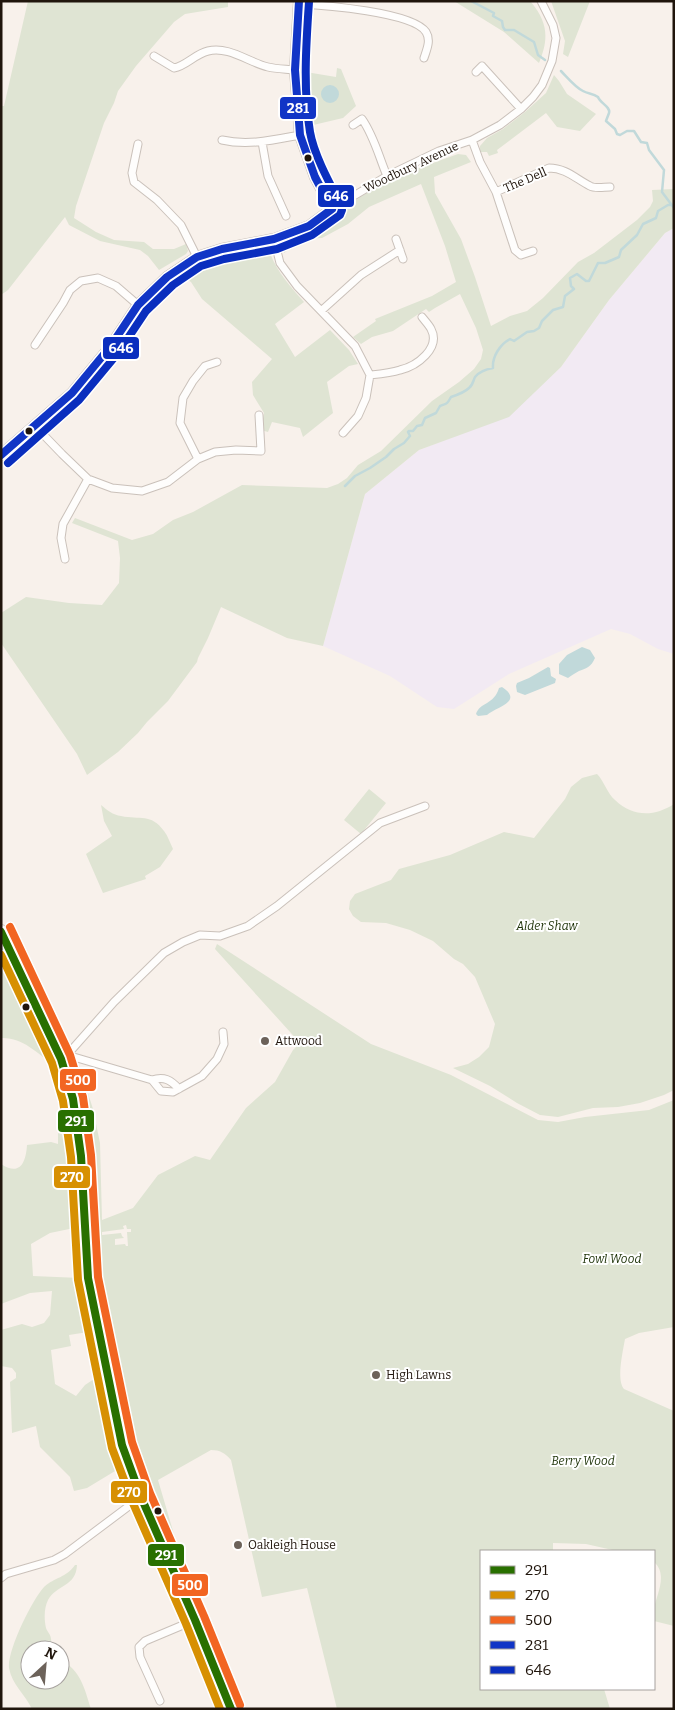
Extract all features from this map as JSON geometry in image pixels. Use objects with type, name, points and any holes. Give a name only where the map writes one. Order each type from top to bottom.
[{"type":"highway","points":[[1,931],[64,1057],[74,1100],[76,1118],[88,1278],[122,1446],[141,1497],[195,1620],[231,1709]]},
{"type":"street","name":"Woodbury Avenue","points":[[2,452],[36,426],[72,393],[110,348],[138,305],[167,277],[197,257],[222,248],[274,239],[308,226],[332,208],[387,176],[439,151],[472,140],[500,125],[521,110],[542,85],[552,61],[556,38],[553,25],[542,1]]},
{"type":"street","points":[[332,208],[315,177],[300,135],[295,70],[299,3],[356,9],[411,21],[426,31],[429,41],[424,58]]},
{"type":"street","points":[[154,56],[174,68],[196,55],[209,50],[220,50],[230,52],[269,68],[295,70]]},
{"type":"street","points":[[476,72],[482,66],[521,110]]},
{"type":"street","points":[[352,125],[362,119],[376,146],[387,176]]},
{"type":"street","points":[[222,140],[236,143],[262,142],[300,135]]},
{"type":"street","name":"The Dell","points":[[472,140],[480,162],[496,192],[515,250],[521,255],[533,251]]},
{"type":"street","points":[[262,142],[268,176],[286,216]]},
{"type":"street","points":[[138,144],[132,173],[134,182],[157,200],[181,225],[197,257]]},
{"type":"street","name":"The Dell","points":[[496,192],[549,168],[555,168],[571,174],[592,187],[610,187]]},
{"type":"street","points":[[274,239],[280,263],[297,286],[355,346],[370,375],[366,398],[358,416],[343,433]]},
{"type":"street","points":[[396,239],[403,259]]},
{"type":"street","points":[[321,311],[361,275],[400,250]]},
{"type":"street","points":[[35,345],[70,290],[82,281],[98,278],[116,286],[138,305]]},
{"type":"street","points":[[370,375],[402,370],[416,364],[430,350],[434,336],[431,328],[422,317]]},
{"type":"street","points":[[198,459],[180,423],[183,398],[205,366],[217,362]]},
{"type":"street","points":[[36,426],[88,479],[112,488],[142,491],[168,482],[198,459],[215,452],[236,450],[261,451],[259,415]]},
{"type":"street","points":[[65,559],[61,538],[63,524],[88,479]]},
{"type":"street","points":[[179,1088],[168,1079],[157,1078],[152,1080],[64,1057],[114,1002],[164,953],[200,935],[220,936],[248,926],[277,906],[380,823],[425,806]]},
{"type":"street","points":[[152,1080],[161,1091],[173,1092],[202,1076],[217,1059],[224,1044],[223,1032]]},
{"type":"street","points":[[1,1578],[21,1568],[54,1560],[65,1554],[141,1497]]},
{"type":"street","points":[[160,1701],[140,1657],[140,1647],[145,1640],[195,1620]]},
{"type":"shaded area","points":[[674,228],[674,654],[658,649],[630,634],[611,629],[509,674],[454,709],[437,707],[390,676],[323,646],[365,494],[419,450],[509,416],[561,367],[609,300],[665,233]]},
{"type":"green space","points":[[28,1],[228,1],[228,7],[185,14],[174,22],[136,66],[118,91],[104,123],[76,206],[74,218],[96,232],[114,240],[144,242],[153,249],[174,249],[186,244],[188,251],[186,254],[159,270],[148,256],[140,250],[100,241],[69,225],[65,217],[8,290],[1,295],[1,106],[4,106]]},
{"type":"green space","points":[[454,1],[531,2],[541,17],[545,31],[544,46],[539,63],[504,32]]},
{"type":"green space","points":[[551,1],[590,1],[568,57],[563,54],[565,41]]},
{"type":"green space","points":[[337,68],[341,69],[356,106],[343,118],[309,126],[305,96],[306,72],[336,77]]},
{"type":"green space","points":[[554,75],[567,94],[596,114],[580,131],[557,127],[546,113],[497,150],[498,153],[489,156],[487,152],[480,152],[480,146],[487,138],[503,129],[546,93]]},
{"type":"green space","points":[[458,154],[466,155],[471,162],[434,177],[435,193],[461,239],[491,326],[510,316],[527,311],[543,298],[578,262],[594,253],[637,220],[650,207],[653,201],[652,190],[674,189],[674,228],[665,233],[609,300],[561,367],[509,417],[419,450],[365,494],[323,646],[287,638],[221,607],[197,662],[168,701],[118,752],[87,775],[77,754],[1,643],[1,613],[26,597],[102,605],[119,583],[120,558],[118,541],[72,523],[75,518],[132,540],[153,534],[173,520],[193,512],[242,485],[327,488],[338,484],[347,478],[358,465],[381,451],[432,401],[474,369],[481,359],[483,350],[476,328],[460,294],[429,312],[426,309],[393,331],[372,337],[361,344],[353,337],[376,321],[375,319],[432,296],[456,282],[445,246],[421,184],[369,207],[348,224],[322,238],[303,239],[284,253],[283,248],[289,241],[344,210],[360,197],[394,177]]},
{"type":"green space","points":[[260,247],[270,253],[280,273],[304,302],[275,324],[295,357],[330,330],[349,350],[358,364],[349,366],[327,382],[333,413],[303,437],[300,428],[272,422],[268,432],[261,430],[264,413],[253,395],[252,382],[272,359],[202,299],[191,282],[182,276],[220,257]]},
{"type":"green space","name":"Alder Shaw","points":[[597,774],[612,797],[629,810],[651,813],[674,804],[674,1090],[640,1103],[618,1107],[593,1108],[558,1117],[540,1115],[490,1086],[453,1068],[468,1064],[489,1047],[495,1024],[475,977],[463,964],[454,959],[433,941],[410,930],[386,923],[361,922],[353,916],[349,909],[350,901],[355,894],[391,880],[399,869],[450,855],[504,832],[534,838],[565,799],[571,787],[582,778]]},
{"type":"green space","points":[[369,789],[386,803],[361,834],[344,820]]},
{"type":"green space","points":[[101,805],[118,815],[150,819],[159,825],[173,849],[160,867],[145,876],[146,879],[103,893],[86,854],[112,836],[104,821]]},
{"type":"green space","points":[[217,944],[371,1044],[451,1075],[538,1120],[558,1122],[649,1110],[674,1100],[674,1327],[639,1333],[625,1339],[620,1379],[624,1389],[674,1411],[674,1626],[655,1621],[655,1606],[661,1578],[655,1563],[655,1550],[613,1550],[586,1544],[553,1543],[553,1550],[480,1550],[480,1690],[604,1690],[610,1709],[337,1709],[307,1588],[262,1597],[231,1460],[220,1451],[211,1450],[158,1480],[178,1548],[171,1549],[129,1441],[104,1331],[94,1277],[89,1197],[70,1069],[79,1065],[93,1109],[100,1143],[102,1220],[133,1208],[158,1175],[195,1156],[210,1160],[246,1108],[275,1082],[293,1050],[300,1043],[215,949]],"holes":[[[126,1225],[127,1229],[131,1229],[131,1232],[127,1232],[128,1246],[125,1244],[115,1245],[115,1239],[124,1238],[121,1233],[102,1235],[102,1232],[124,1229],[123,1226]]]},
{"type":"green space","points":[[1,952],[55,1063],[52,1064],[34,1050],[16,1040],[1,1038]]},
{"type":"green space","points":[[70,1121],[79,1227],[50,1233],[31,1244],[33,1276],[80,1278],[88,1332],[69,1335],[71,1346],[51,1350],[55,1384],[76,1396],[85,1385],[97,1377],[120,1468],[87,1488],[74,1491],[70,1477],[40,1447],[36,1426],[12,1433],[10,1382],[16,1378],[16,1373],[12,1368],[1,1366],[1,1330],[22,1324],[32,1327],[44,1323],[50,1315],[52,1291],[30,1293],[1,1304],[1,1164],[8,1168],[18,1168],[24,1161],[27,1145],[51,1142],[58,1144],[58,1134],[62,1125]]},
{"type":"green space","points":[[77,1565],[76,1572],[70,1582],[56,1591],[47,1603],[45,1621],[51,1640],[20,1640],[20,1690],[11,1674],[9,1660],[21,1626],[44,1587]]},
{"type":"green space","points":[[70,1666],[81,1680],[91,1709],[32,1709],[20,1690],[70,1690]]},
{"type":"water","points":[[326,85],[334,85],[339,90],[337,101],[326,103],[321,98],[321,90]]},
{"type":"water","points":[[582,647],[590,650],[595,658],[592,663],[568,678],[559,674],[559,664],[567,655]]},
{"type":"water","points":[[548,667],[550,668],[551,676],[556,679],[555,683],[525,695],[517,692],[517,683]]},
{"type":"water","points":[[502,687],[508,692],[509,701],[487,715],[478,716],[476,714],[478,710],[491,701],[499,688]]},
{"type":"waterway","points":[[172,1],[177,1]]},
{"type":"waterway","points":[[471,1],[494,13],[493,16],[502,21],[505,30],[514,30],[534,42],[538,55],[545,60]]},
{"type":"waterway","points":[[561,71],[577,87],[598,97],[607,107],[609,113],[606,121],[615,129],[617,134],[620,135],[627,131],[634,131],[641,142],[647,143],[649,150],[664,170],[662,192],[674,208]]},
{"type":"waterway","points":[[345,486],[355,476],[370,468],[404,443],[410,436],[409,431],[413,431],[417,426],[422,425],[425,418],[436,413],[440,406],[447,403],[451,397],[471,386],[475,377],[493,368],[495,355],[506,341],[510,339],[514,341],[527,332],[534,331],[539,328],[542,321],[553,310],[563,307],[565,296],[574,289],[571,286],[570,278],[577,274],[586,281],[589,281],[598,263],[605,263],[619,257],[621,250],[637,235],[643,224],[656,218],[658,211],[671,205]]},
{"type":"transit line","name":"281","points":[[299,1],[295,70],[300,135],[315,177],[332,209]]},
{"type":"transit line","name":"646","points":[[8,463],[79,400],[118,353],[146,311],[173,285],[201,266],[224,259],[277,249],[312,235],[340,215],[341,205],[327,179],[310,132],[306,83],[309,2]]},
{"type":"transit line","name":"281","points":[[1,455],[72,393],[110,347],[138,305],[167,277],[197,257],[222,249],[274,239],[309,226],[332,209]]},
{"type":"transit line","name":"500","points":[[10,927],[70,1055],[83,1097],[91,1155],[98,1277],[132,1442],[150,1493],[204,1616],[240,1705]]},
{"type":"transit line","name":"291","points":[[1,932],[61,1059],[73,1099],[81,1156],[88,1278],[122,1445],[141,1497],[195,1620],[231,1709]]},
{"type":"transit line","name":"270","points":[[1,955],[52,1063],[63,1101],[71,1157],[78,1280],[112,1448],[132,1501],[186,1624],[220,1709]]},
{"type":"place","name":"Attwood","points":[[265,1041]]},
{"type":"place","name":"High Lawns","points":[[376,1375]]},
{"type":"place","name":"Oakleigh House","points":[[238,1545]]},
{"type":"park label","name":"Fowl Wood","points":[[612,1259]]},
{"type":"park label","name":"Berry Wood","points":[[583,1461]]}]
